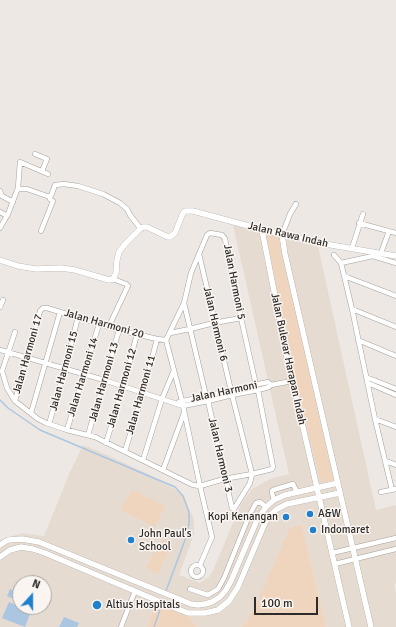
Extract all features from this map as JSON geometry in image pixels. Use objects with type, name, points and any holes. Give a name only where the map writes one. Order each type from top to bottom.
[{"type":"street","points":[[35,154],[47,159],[42,171]]},
{"type":"street","points":[[0,228],[8,216],[18,189],[20,162],[48,174]]},
{"type":"street","points":[[49,196],[51,196],[55,185],[64,184],[78,186],[103,194],[116,200],[126,208],[141,229],[119,252],[116,273],[113,279]]},
{"type":"street","points":[[18,189],[27,189],[49,196],[50,200],[53,201],[41,231]]},
{"type":"street","points":[[0,190],[2,196],[13,202]]},
{"type":"street","points":[[282,235],[290,214],[296,204]]},
{"type":"street","name":"Jalan Rawa Indah","points":[[141,229],[147,227],[170,237],[175,232],[182,213],[184,211],[193,211],[282,235],[396,256]]},
{"type":"street","points":[[0,212],[8,216]]},
{"type":"street","points":[[352,248],[363,214]]},
{"type":"street","points":[[359,223],[396,233]]},
{"type":"street","name":"Jalan Bulevar Harapan Indah","points":[[262,230],[292,381],[349,627]]},
{"type":"street","points":[[381,253],[389,231]]},
{"type":"street","name":"Jalan Harmoni 5","points":[[166,340],[184,303],[191,273],[207,235],[210,233],[222,236],[225,239],[274,466],[272,469],[252,474]]},
{"type":"street","name":"Jalan Bulevar Harapan Indah","points":[[282,235],[285,254],[371,627]]},
{"type":"street","name":"Jalan Harmoni 6","points":[[199,254],[214,323],[252,474]]},
{"type":"street","points":[[334,255],[341,263],[375,419],[394,489],[381,492]]},
{"type":"street","points":[[341,263],[375,256],[396,263]]},
{"type":"street","points":[[0,260],[18,266],[36,269],[61,268],[75,270],[109,280],[113,279],[126,284],[127,287],[109,326]]},
{"type":"street","points":[[344,276],[396,296]]},
{"type":"street","points":[[0,307],[3,300]]},
{"type":"street","name":"Jalan Harmoni 3","points":[[184,303],[224,479],[233,509],[250,484],[252,474]]},
{"type":"street","name":"Jalan Harmoni 20","points":[[42,308],[47,308],[119,330],[166,340]]},
{"type":"street","name":"Jalan Harmoni 17","points":[[15,401],[42,308]]},
{"type":"street","points":[[352,309],[396,327]]},
{"type":"street","points":[[31,413],[60,312]]},
{"type":"street","name":"Jalan Harmoni 15","points":[[49,424],[78,318]]},
{"type":"street","points":[[170,333],[241,318]]},
{"type":"street","name":"Jalan Harmoni 14","points":[[67,430],[99,324]]},
{"type":"street","name":"Jalan Harmoni 13","points":[[88,435],[119,330]]},
{"type":"street","points":[[15,332],[2,371],[3,376],[7,388],[15,401],[38,419],[67,430],[95,437],[193,485],[200,486],[224,479],[252,474]]},
{"type":"street","name":"Jalan Harmoni 12","points":[[106,442],[137,334]]},
{"type":"street","name":"Jalan Harmoni 11","points":[[125,451],[144,394],[157,339]]},
{"type":"street","points":[[166,340],[182,403],[212,537],[200,565]]},
{"type":"street","points":[[358,340],[396,356]]},
{"type":"street","points":[[0,350],[104,380],[162,399]]},
{"type":"street","points":[[143,460],[162,399],[174,370]]},
{"type":"street","points":[[366,377],[396,389]]},
{"type":"street","name":"Jalan Harmoni","points":[[162,399],[182,403],[257,388],[268,382],[271,385],[292,381]]},
{"type":"street","points":[[368,383],[396,394]]},
{"type":"street","points":[[163,470],[184,413]]},
{"type":"street","points":[[375,419],[396,427]]},
{"type":"street","points":[[386,461],[396,465]]},
{"type":"street","points":[[0,545],[8,540],[22,539],[39,542],[154,590],[191,604],[198,605],[212,602],[220,597],[226,590],[258,520],[266,507],[274,500],[285,495],[338,483]]},
{"type":"street","points":[[274,500],[272,493],[273,490],[293,484],[297,492]]},
{"type":"street","points":[[0,557],[10,550],[21,547],[33,548],[188,613],[205,613],[218,610],[229,601],[238,588],[264,523],[269,516],[277,509],[287,504],[340,493]]},
{"type":"street","points":[[190,589],[205,594],[210,594],[218,589],[224,578],[249,516],[258,502],[266,507]]},
{"type":"street","points":[[249,516],[258,520]]},
{"type":"street","points":[[332,553],[396,538]]},
{"type":"street","points":[[48,554],[52,547]]},
{"type":"street","points":[[335,564],[396,549]]},
{"type":"street","points":[[110,580],[113,572]]},
{"type":"street","points":[[224,578],[231,581]]},
{"type":"street","points":[[120,627],[136,591]]},
{"type":"street","points":[[210,594],[212,602]]},
{"type":"shaded area","points":[[233,225],[318,246],[376,510],[396,505],[396,583],[394,584],[396,594],[396,627],[326,627],[302,525],[246,623],[240,627],[197,627],[188,615],[155,605],[147,627],[0,627],[0,540],[22,533],[44,536],[70,472],[83,445],[146,473],[181,493],[194,519],[194,534],[179,575],[200,583],[209,577],[214,568],[241,504],[252,489],[270,479],[289,474]]},
{"type":"shaded area","points":[[267,233],[279,236],[285,271],[333,480],[331,481],[321,483],[297,386],[265,235]]},
{"type":"shaded area","points":[[132,490],[165,506],[155,527],[121,510]]},
{"type":"shaded area","points":[[302,525],[326,627],[240,627],[246,623],[256,605],[290,528]]},
{"type":"shaded area","points":[[163,539],[172,543],[158,574],[146,568]]},
{"type":"shaded area","points":[[155,605],[188,615],[197,627],[147,627]]},
{"type":"water","points":[[10,589],[12,590],[12,598],[7,596]]},
{"type":"water","points":[[9,602],[12,603],[12,615],[30,615],[25,627],[2,618]]},
{"type":"water","points":[[64,617],[79,623],[77,627],[59,627]]},
{"type":"waterway","points":[[0,400],[8,408],[40,430],[175,487],[183,496],[189,512],[189,524],[185,540],[166,591]]},
{"type":"waterway","points":[[154,627],[162,604]]},
{"type":"place","name":"A&W","points":[[310,514]]},
{"type":"place","name":"Kopi Kenangan","points":[[286,517]]},
{"type":"place","name":"Indomaret","points":[[313,530]]},
{"type":"place","name":"John Paul's School","points":[[131,540]]},
{"type":"place","name":"Altius Hospitals","points":[[97,605]]}]
